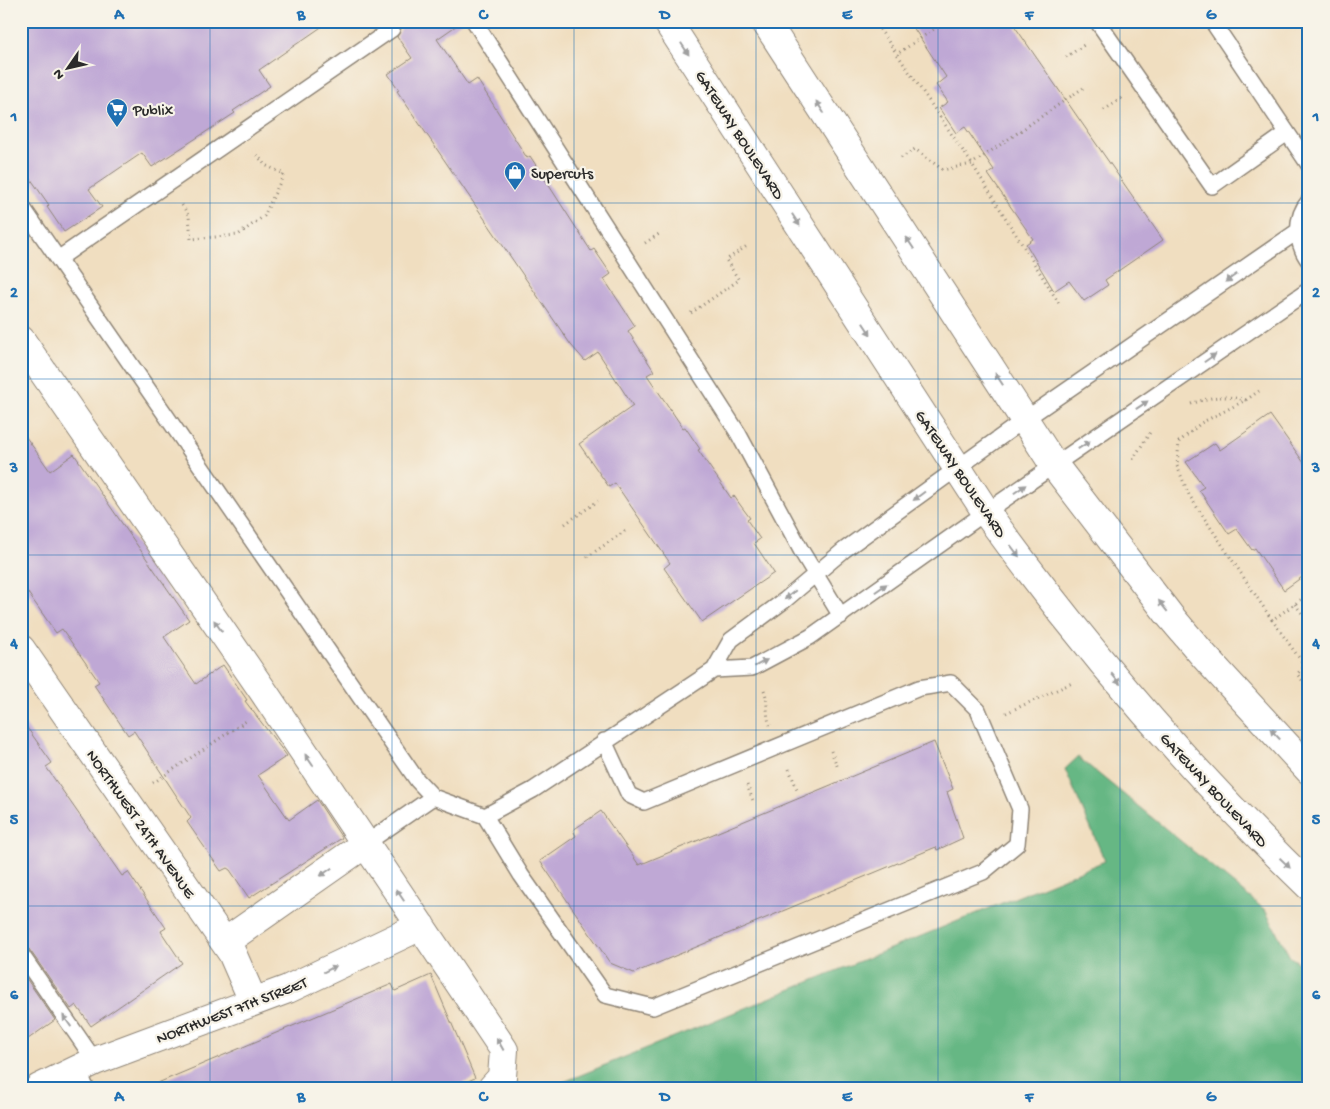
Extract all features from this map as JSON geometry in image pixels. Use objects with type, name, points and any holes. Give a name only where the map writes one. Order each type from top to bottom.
[{"type":"main road","name":"GATEWAY BOULEVARD","points":[[667,21],[986,512],[1074,628],[1152,722],[1233,811],[1309,886]]},
{"type":"main road","points":[[765,21],[1054,465],[1170,616],[1309,770]]},
{"type":"main road","points":[[21,340],[366,844],[504,1050],[502,1077],[492,1088]]},
{"type":"main road","name":"NORTHWEST 24TH AVENUE","points":[[21,650],[225,942],[232,953],[253,1001]]},
{"type":"main road","points":[[225,942],[366,844]]},
{"type":"main road","name":"NORTHWEST 7TH STREET","points":[[39,1088],[87,1072],[253,1001],[296,986],[421,926]]},
{"type":"lane","points":[[474,21],[738,433],[815,575],[842,616]]},
{"type":"lane","points":[[1097,21],[1212,186],[1287,134]]},
{"type":"lane","points":[[1212,21],[1309,165]]},
{"type":"lane","points":[[58,260],[392,29]]},
{"type":"lane","points":[[1309,201],[1300,218],[1298,231],[1300,246],[1309,261]]},
{"type":"lane","points":[[21,206],[417,780],[433,797],[486,816],[521,875],[605,995],[653,1007],[983,872],[1017,844],[1020,809],[978,710],[951,682],[919,688],[644,802],[629,795],[604,741]]},
{"type":"lane","points":[[486,816],[533,790],[604,741],[714,670],[731,640],[844,550],[1024,420],[1298,231]]},
{"type":"lane","points":[[714,670],[752,668],[810,637],[986,512],[1309,290]]},
{"type":"lane","points":[[366,844],[433,797]]},
{"type":"lane","points":[[21,954],[87,1072]]},
{"type":"path","points":[[874,21],[972,164],[1060,305]]},
{"type":"path","points":[[897,54],[946,21]]},
{"type":"path","points":[[1066,57],[1088,42]]},
{"type":"path","points":[[901,158],[915,149],[942,170],[972,164],[1084,88]]},
{"type":"path","points":[[1104,110],[1125,96]]},
{"type":"path","points":[[178,200],[189,216],[191,240],[238,235],[264,216],[284,174],[265,166],[254,149]]},
{"type":"path","points":[[638,248],[659,234]]},
{"type":"path","points":[[686,317],[739,280],[726,260],[747,246]]},
{"type":"path","points":[[1258,391],[1246,400],[1201,424],[1179,442],[1177,466],[1189,495],[1305,666],[1297,674],[1309,688]]},
{"type":"path","points":[[1186,405],[1212,396],[1225,396],[1246,400]]},
{"type":"path","points":[[1133,459],[1152,428]]},
{"type":"path","points":[[565,524],[598,501]]},
{"type":"path","points":[[588,556],[625,531]]},
{"type":"path","points":[[1272,620],[1309,594]]},
{"type":"path","points":[[1295,604],[1309,623]]},
{"type":"path","points":[[1004,714],[1072,684]]},
{"type":"path","points":[[762,685],[768,699],[766,715],[771,728]]},
{"type":"path","points":[[153,783],[249,720]]},
{"type":"path","points":[[828,746],[838,768]]},
{"type":"path","points":[[788,765],[798,789]]},
{"type":"path","points":[[745,780],[754,803]]},
{"type":"green space","points":[[1078,757],[1265,910],[1290,957],[1309,969],[1309,1088],[549,1088],[1105,861],[1065,769]]},
{"type":"building","name":"Publix","points":[[21,21],[330,21],[259,70],[270,86],[233,111],[235,113],[152,167],[142,153],[89,189],[102,207],[64,232],[47,207],[49,205],[21,165]]},
{"type":"building","points":[[397,21],[463,21],[437,39],[468,85],[477,79],[527,158],[530,156],[591,251],[594,249],[611,274],[604,279],[635,326],[628,331],[654,371],[647,375],[683,428],[685,427],[700,449],[698,450],[731,498],[734,496],[750,518],[747,520],[760,539],[754,543],[774,573],[702,622],[664,568],[670,563],[615,483],[609,487],[579,444],[633,406],[598,352],[585,361],[571,345],[397,91],[399,90],[388,74],[412,58],[397,37],[401,29]]},
{"type":"building","points":[[909,21],[1011,21],[1163,240],[1105,280],[1108,285],[1084,301],[1069,281],[1054,291],[1026,244],[1033,239],[988,174],[994,170],[965,127],[956,133],[939,108],[948,102],[936,85],[946,77]]},
{"type":"building","points":[[1270,415],[1309,470],[1309,572],[1284,590],[1255,548],[1252,550],[1237,529],[1229,534],[1199,490],[1204,487],[1186,462],[1215,443],[1220,450]]},
{"type":"building","points":[[21,430],[50,471],[74,454],[189,620],[164,637],[196,684],[223,665],[247,700],[245,701],[287,756],[258,775],[289,820],[317,800],[342,838],[249,898],[230,870],[227,868],[221,871],[187,822],[191,818],[134,731],[128,735],[94,685],[99,682],[62,629],[56,633],[21,583]]},
{"type":"building","points":[[21,719],[52,763],[46,767],[122,876],[128,872],[166,928],[161,931],[182,963],[91,1026],[76,1005],[71,1009],[29,949],[21,945]]},
{"type":"building","points":[[934,742],[953,789],[947,792],[963,838],[937,850],[936,847],[634,973],[610,963],[540,861],[576,836],[573,830],[601,811],[639,865]]},
{"type":"building","points":[[21,971],[55,1020],[21,1044]]},
{"type":"building","points":[[431,975],[475,1078],[452,1088],[146,1088],[392,984],[395,991]]},
{"type":"place","name":"Publix","points":[[117,128]]},
{"type":"place","name":"Supercuts","points":[[515,191]]}]
